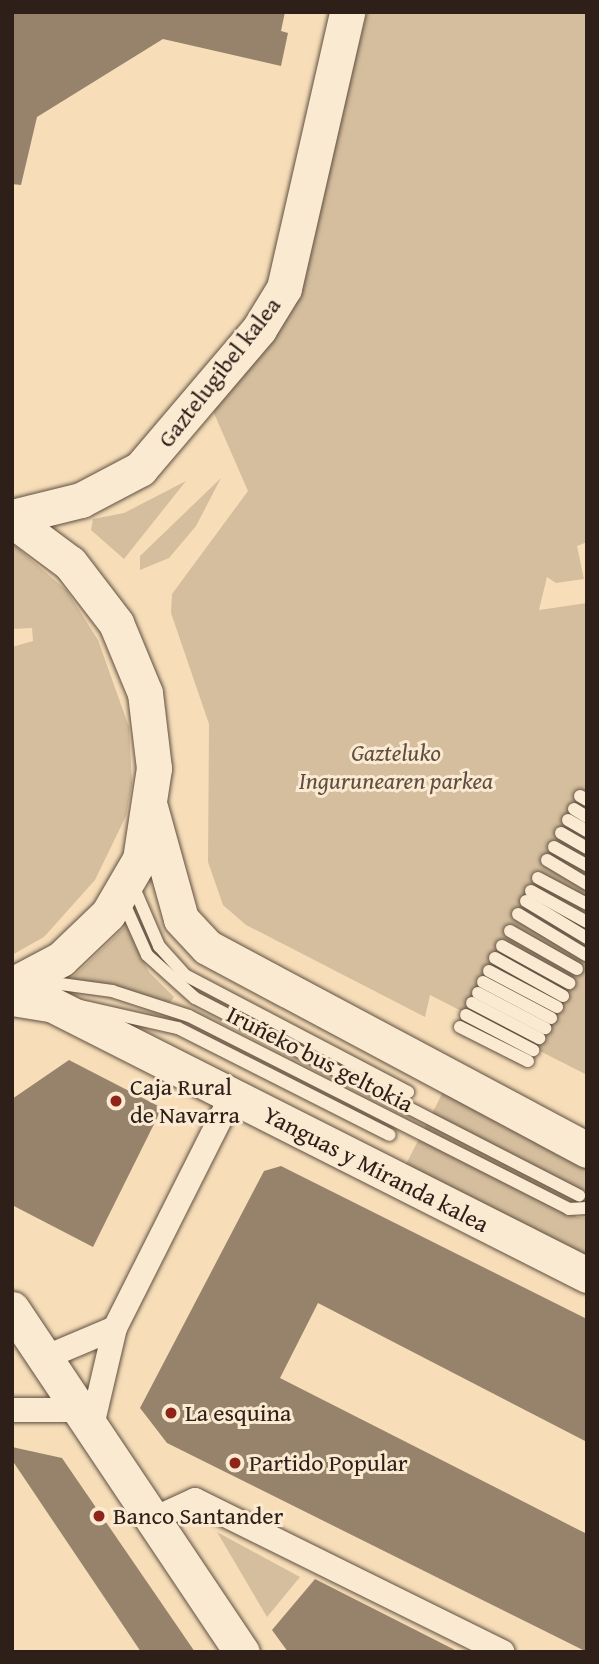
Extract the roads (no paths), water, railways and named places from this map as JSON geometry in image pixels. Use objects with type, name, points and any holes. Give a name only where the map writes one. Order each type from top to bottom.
[{"type":"street","name":"Gaztelugibel kalea","points":[[12,518],[81,500],[141,469],[259,329],[284,288],[347,12]]},
{"type":"street","points":[[12,518],[70,563],[127,646],[152,731],[150,807],[125,887],[70,952],[15,988]]},
{"type":"street","points":[[150,807],[181,919],[207,947],[587,1150]]},
{"type":"street","name":"Yanguas y Miranda kalea","points":[[15,988],[587,1275]]},
{"type":"street","points":[[85,1420],[115,1328],[232,1095]]},
{"type":"street","points":[[12,1309],[242,1652]]},
{"type":"street","points":[[44,1358],[115,1328]]},
{"type":"street","points":[[12,1410],[85,1420]]},
{"type":"street","points":[[154,1519],[195,1500],[503,1652]]},
{"type":"lane","points":[[587,817],[571,815],[587,831]]},
{"type":"lane","points":[[561,833],[587,848]]},
{"type":"lane","points":[[554,847],[587,865]]},
{"type":"lane","points":[[547,860],[587,884]]},
{"type":"lane","points":[[538,878],[587,904]]},
{"type":"lane","points":[[125,887],[148,928],[184,975],[408,1092]]},
{"type":"lane","name":"Iruñeko bus geltokia","points":[[125,887],[148,955],[195,998],[579,1195]]},
{"type":"lane","points":[[587,922],[528,896],[587,938]]},
{"type":"lane","points":[[519,914],[586,955]]},
{"type":"lane","points":[[510,931],[578,969]]},
{"type":"lane","points":[[502,946],[569,983]]},
{"type":"lane","points":[[495,958],[545,1028]]},
{"type":"lane","points":[[545,1028],[481,987],[545,1028]]},
{"type":"lane","name":"Iruñeko bus geltokia","points":[[15,988],[111,990],[189,1016],[569,1209],[587,1208]]},
{"type":"lane","points":[[51,1004],[106,1008],[178,1028],[390,1135]]},
{"type":"lane","points":[[463,1021],[545,1028]]},
{"type":"place","name":"Caja Rural de Navarra","points":[[116,1101]]},
{"type":"place","name":"La esquina","points":[[171,1413]]},
{"type":"place","name":"Partido Popular","points":[[235,1463]]},
{"type":"place","name":"Banco Santander","points":[[99,1516]]},
{"type":"park label","name":"Gazteluko Ingurunearen parkea","points":[[396,767]]}]
